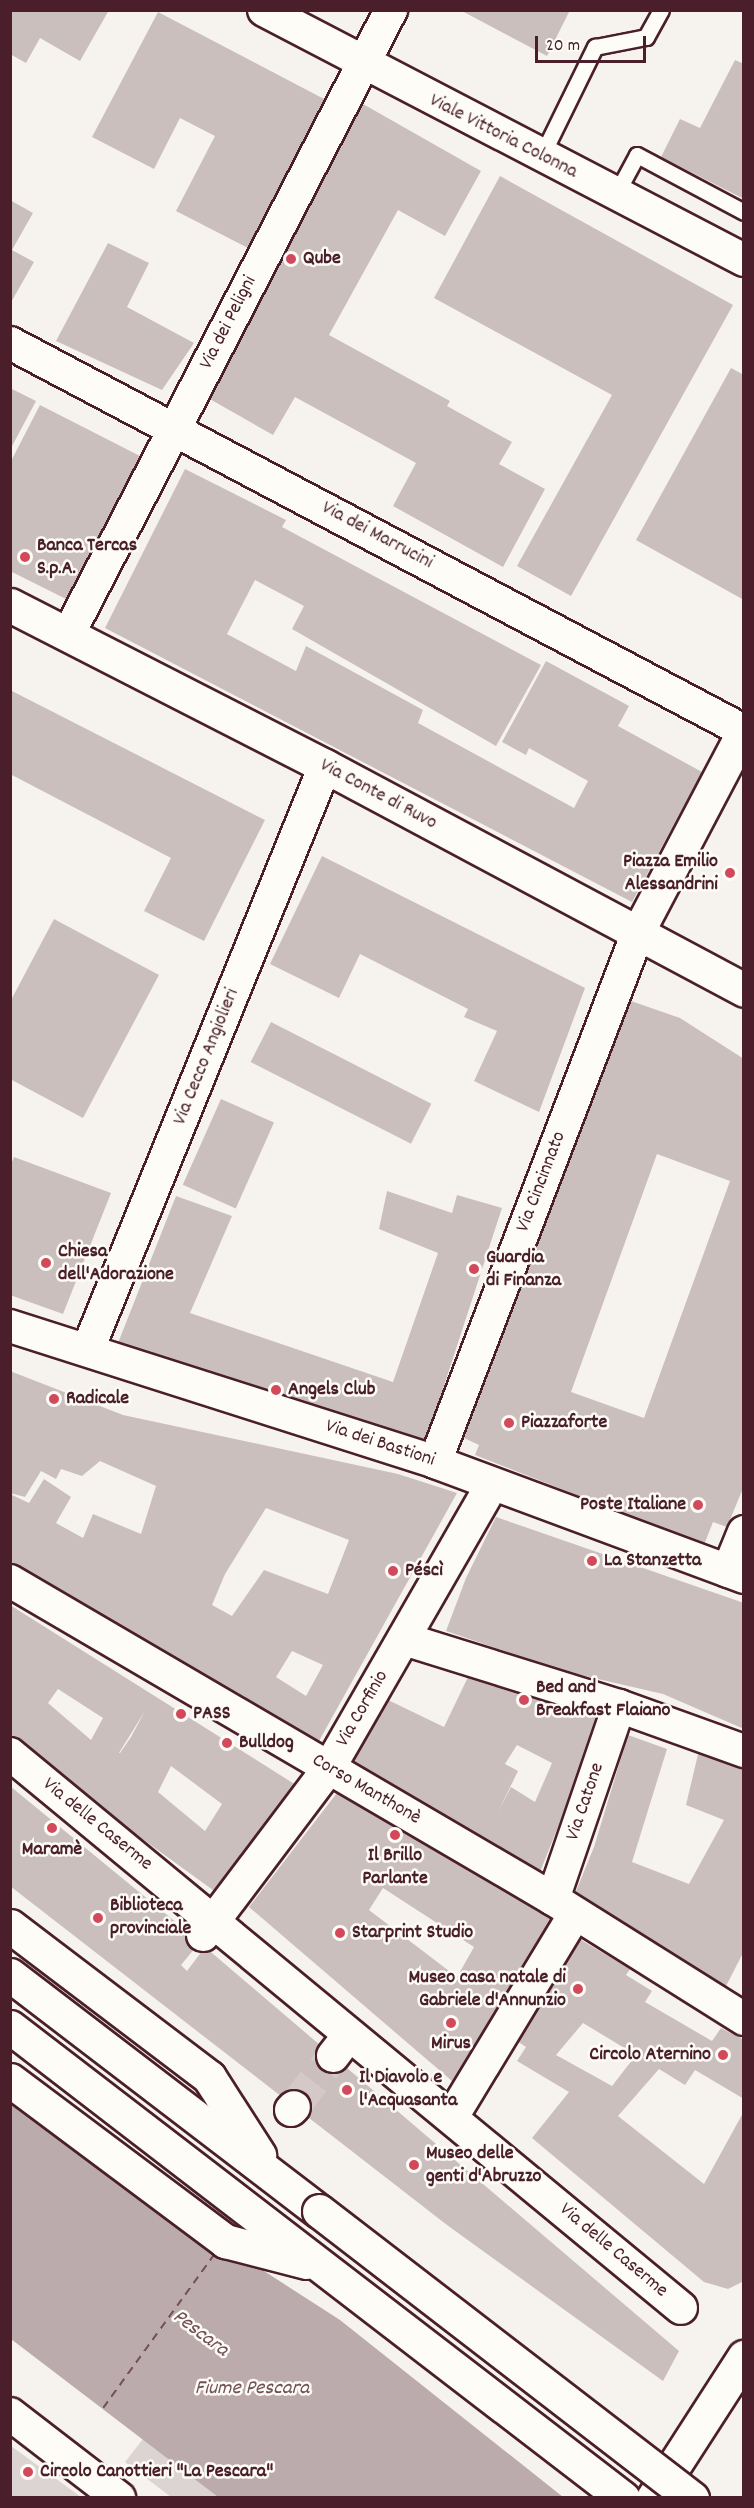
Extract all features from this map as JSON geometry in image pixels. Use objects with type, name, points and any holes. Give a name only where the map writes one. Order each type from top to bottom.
[{"type":"main road","name":"Via Conte di Ruvo","points":[[10,605],[325,766],[637,935],[744,990]]},
{"type":"main road","points":[[10,1926],[209,2077],[273,2176]]},
{"type":"main road","points":[[10,1975],[692,2498]]},
{"type":"main road","points":[[10,2027],[623,2498]]},
{"type":"main road","points":[[10,2080],[225,2241],[320,2265]]},
{"type":"main road","points":[[653,2498],[744,2357]]},
{"type":"street","name":"Viale Vittoria Colonna","points":[[264,10],[363,64],[744,260]]},
{"type":"street","name":"Via dei Peligni","points":[[68,635],[391,10]]},
{"type":"street","name":"Via dei Marrucini","points":[[10,343],[744,731]]},
{"type":"street","points":[[637,935],[744,731]]},
{"type":"street","name":"Via Cecco Angiolieri","points":[[88,1349],[325,766]]},
{"type":"street","name":"Via Cincinnato","points":[[435,1462],[637,935]]},
{"type":"street","name":"Via dei Bastioni","points":[[10,1326],[88,1349],[435,1462],[736,1574]]},
{"type":"street","name":"Via Corfinio","points":[[208,1927],[329,1768],[492,1485]]},
{"type":"street","points":[[736,1574],[744,1532]]},
{"type":"street","name":"Corso Manthonè","points":[[10,1581],[564,1906],[731,2011]]},
{"type":"street","points":[[404,1639],[619,1706],[744,1751]]},
{"type":"street","name":"Via Catone","points":[[452,2117],[564,1906],[619,1706]]},
{"type":"street","name":"Via delle Caserme","points":[[10,1754],[342,2045],[452,2117],[681,2308]]},
{"type":"street","points":[[10,2414],[119,2498]]},
{"type":"lane","points":[[541,156],[596,47],[646,37],[661,10]]},
{"type":"lane","points":[[616,194],[637,155],[744,212]]},
{"type":"shaded area","points":[[143,2439],[218,2497],[171,2497],[125,2462]]},
{"type":"shaded area","name":"Circolo Canottieri \"La Pescara\"","points":[[11,2446],[81,2497],[11,2497]]},
{"type":"water","name":"Fiume Pescara","points":[[10,2088],[222,2244],[340,2320],[563,2497],[218,2497],[11,2339]]},
{"type":"building","points":[[10,10],[109,10],[80,61],[40,38],[26,63],[10,54]]},
{"type":"building","points":[[460,10],[570,10],[547,56]]},
{"type":"building","points":[[158,12],[326,100],[248,248],[176,211],[215,136],[180,118],[154,169],[92,137]]},
{"type":"building","points":[[735,60],[744,64],[744,199],[661,157],[680,119],[700,128]]},
{"type":"building","points":[[363,104],[481,171],[445,236],[398,210],[329,335],[450,401],[447,406],[512,442],[499,464],[545,489],[503,567],[393,506],[416,463],[295,397],[273,435],[201,394]]},
{"type":"building","points":[[500,176],[733,305],[571,596],[517,566],[612,395],[434,298]]},
{"type":"building","points":[[10,200],[33,213],[12,250],[34,262],[10,304]]},
{"type":"building","points":[[108,243],[149,263],[127,307],[194,343],[162,390],[56,341]]},
{"type":"building","points":[[731,368],[744,375],[744,600],[636,540]]},
{"type":"building","points":[[10,388],[36,401],[10,450]]},
{"type":"building","points":[[40,405],[140,456],[66,599],[10,571],[10,463]]},
{"type":"building","points":[[185,469],[286,520],[282,527],[541,665],[496,746],[292,629],[304,606],[255,580],[227,634],[296,671],[306,646],[423,710],[418,723],[574,808],[588,781],[529,748],[526,755],[502,742],[546,661],[629,706],[618,726],[702,772],[632,902],[105,628]]},
{"type":"building","points":[[10,690],[265,820],[204,941],[144,911],[171,858],[10,774]]},
{"type":"building","points":[[322,856],[585,988],[539,1112],[474,1081],[497,1031],[464,1017],[468,1009],[360,954],[339,998],[270,964]]},
{"type":"building","points":[[54,919],[159,975],[83,1118],[10,1079],[10,1002]]},
{"type":"building","points":[[631,1001],[680,1018],[744,1059],[744,1486],[727,1527],[713,1522],[704,1545],[475,1455],[479,1445],[464,1438]],"holes":[[[657,1154],[730,1181],[644,1418],[571,1392]]]},
{"type":"building","points":[[271,1022],[431,1104],[411,1144],[251,1062]]},
{"type":"building","points":[[221,1099],[274,1123],[236,1208],[183,1185]]},
{"type":"building","name":"Chiesa dell'Adorazione","points":[[14,1157],[111,1193],[63,1314],[10,1295],[10,1167]]},
{"type":"building","points":[[387,1191],[452,1213],[457,1195],[502,1208],[423,1450],[118,1343],[176,1196],[232,1216],[190,1313],[393,1382],[438,1253],[379,1229]]},
{"type":"building","points":[[10,1371],[123,1415],[398,1474],[457,1493],[319,1741],[10,1568],[10,1494],[29,1503],[44,1479],[71,1497],[56,1523],[83,1538],[93,1514],[141,1534],[156,1486],[100,1461],[82,1476],[61,1469],[56,1479],[41,1471],[25,1497],[10,1493]],"holes":[[[266,1508],[349,1540],[328,1594],[264,1570],[232,1616],[212,1605],[225,1574]],[[292,1651],[323,1665],[306,1696],[276,1677]]]},
{"type":"building","points":[[496,1517],[744,1603],[744,1729],[663,1694],[559,1670],[446,1631],[466,1578]]},
{"type":"building","points":[[10,1605],[296,1785],[217,1893],[10,1743]],"holes":[[[58,1689],[103,1718],[91,1740],[48,1703]],[[145,1711],[131,1737],[119,1753]],[[171,1766],[222,1804],[205,1831],[158,1792]]]},
{"type":"building","points":[[469,1675],[601,1719],[538,1877],[341,1763],[384,1698],[444,1727]],"holes":[[[517,1745],[552,1763],[535,1802],[511,1787],[498,1812],[518,1771],[505,1764]]]},
{"type":"building","points":[[628,1735],[667,1749],[632,1862],[689,1884],[724,1820],[686,1805],[699,1750],[744,1760],[744,1951],[725,1988],[574,1896],[594,1847]]},
{"type":"building","name":"Museo delle genti d'Abruzzo","points":[[10,1786],[200,1942],[181,1965],[187,1971],[205,1947],[679,2351],[663,2381],[447,2225],[10,1886]]},
{"type":"building","points":[[340,1789],[553,1921],[459,2087],[249,1907]],"holes":[[[383,1888],[474,1947],[457,1977],[369,1910]]]},
{"type":"building","points":[[576,1937],[630,1969],[626,1975],[652,1991],[645,2002],[712,2041],[721,2028],[744,2040],[744,2099],[695,2070],[685,2085],[659,2069],[618,2116],[704,2184],[744,2111],[744,2281],[728,2289],[704,2282],[532,2138],[569,2092],[517,2061],[526,2047],[514,2039]],"holes":[[[583,2023],[636,2055],[612,2086],[556,2055]]]},
{"type":"ferry route","points":[[103,2408],[215,2253]]},
{"type":"tunnel","points":[[294,2107],[333,2056]]},
{"type":"place","name":"Qube","points":[[291,259]]},
{"type":"place","name":"Banca Tercas S.p.A.","points":[[25,557]]},
{"type":"place","name":"Piazza Emilio Alessandrini","points":[[730,873]]},
{"type":"place","name":"Chiesa dell'Adorazione","points":[[46,1263]]},
{"type":"place","name":"Guardia di Finanza","points":[[474,1269]]},
{"type":"place","name":"Angels Club","points":[[276,1390]]},
{"type":"place","name":"Radicale","points":[[54,1399]]},
{"type":"place","name":"Piazzaforte","points":[[509,1423]]},
{"type":"place","name":"Poste Italiane","points":[[698,1505]]},
{"type":"place","name":"La Stanzetta","points":[[592,1561]]},
{"type":"place","name":"Péscì","points":[[393,1571]]},
{"type":"place","name":"Bed and Breakfast Flaiano","points":[[524,1700]]},
{"type":"place","name":"PASS","points":[[181,1714]]},
{"type":"place","name":"Bulldog","points":[[227,1743]]},
{"type":"place","name":"Maramè","points":[[52,1828]]},
{"type":"place","name":"Il Brillo Parlante","points":[[395,1835]]},
{"type":"place","name":"Biblioteca provinciale","points":[[98,1918]]},
{"type":"place","name":"Starprint Studio","points":[[340,1933]]},
{"type":"place","name":"Museo casa natale di Gabriele d'Annunzio","points":[[578,1989]]},
{"type":"place","name":"Mirus","points":[[451,2023]]},
{"type":"place","name":"Circolo Aternino","points":[[723,2055]]},
{"type":"place","name":"Il Diavolo e l'Acquasanta","points":[[347,2090]]},
{"type":"place","name":"Museo delle genti d'Abruzzo","points":[[414,2165]]},
{"type":"place","name":"Circolo Canottieri \"La Pescara\"","points":[[28,2472]]},
{"type":"water label","name":"Pescara","points":[[200,2334]]}]
